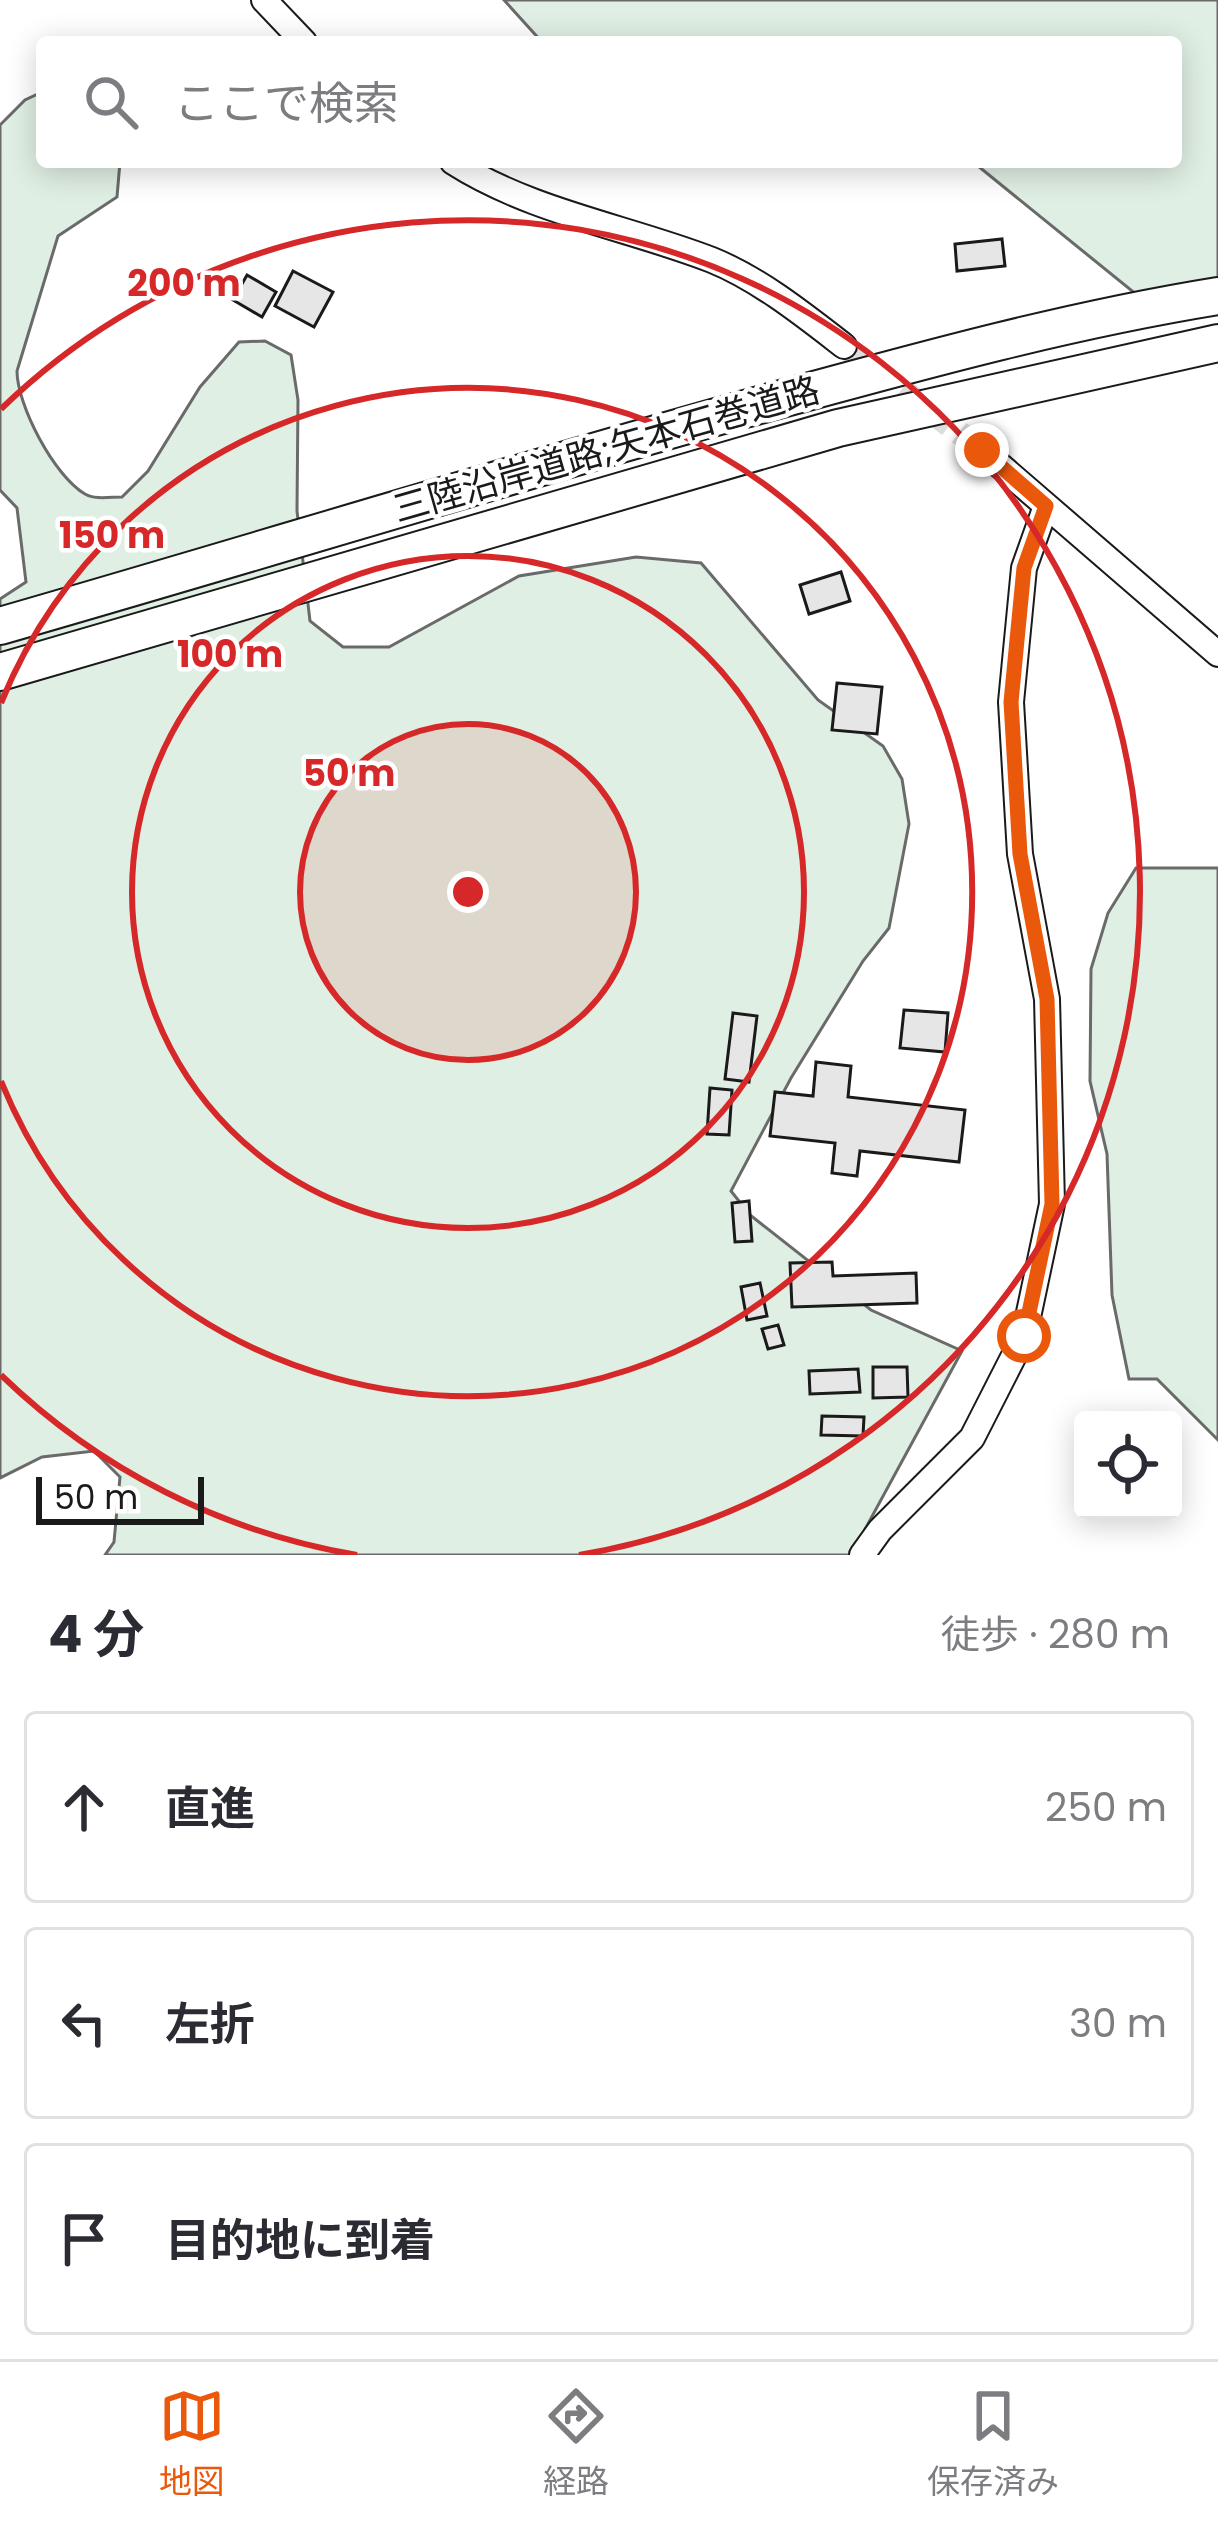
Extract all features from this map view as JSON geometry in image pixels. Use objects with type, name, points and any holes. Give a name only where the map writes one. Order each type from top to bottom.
[{"type":"highway","name":"三陸沿岸道路;矢本石巻道路","points":[[0,626],[447,492],[826,387],[1130,310],[1218,296]]},
{"type":"highway","name":"三陸沿岸道路;矢本石巻道路","points":[[0,672],[838,428],[1218,343]]},
{"type":"street","points":[[264,0],[298,36]]},
{"type":"street","points":[[462,168],[574,215],[717,262],[801,313],[844,346]]},
{"type":"street","points":[[982,450],[1218,654]]},
{"type":"street","points":[[862,1555],[880,1529],[972,1438],[1024,1336],[1052,1204],[1047,999],[1020,854],[1011,702],[1024,568],[1046,506]]},
{"type":"green space","points":[[504,0],[1218,0],[1218,281],[1158,312],[980,168],[1182,168],[1182,36],[537,36]]},
{"type":"green space","points":[[36,95],[36,168],[119,168],[117,197],[58,236],[17,371],[23,402],[39,438],[73,485],[93,497],[122,497],[148,471],[200,387],[239,342],[265,341],[291,355],[298,400],[297,511],[310,621],[343,647],[389,647],[519,576],[636,557],[701,563],[818,700],[883,746],[902,779],[909,824],[889,928],[863,961],[791,1078],[731,1191],[750,1215],[871,1310],[962,1351],[851,1555],[105,1555],[114,1542],[120,1477],[94,1451],[42,1457],[0,1478],[0,599],[26,582],[17,508],[0,490],[0,125]]},
{"type":"green space","points":[[1136,868],[1218,868],[1218,1440],[1157,1379],[1129,1379],[1112,1295],[1107,1154],[1090,1081],[1091,969],[1108,913]]},
{"type":"building","points":[[1002,239],[1005,266],[957,271],[955,244]]},
{"type":"building","points":[[293,271],[333,292],[314,327],[275,306]]},
{"type":"building","points":[[247,275],[276,292],[262,317],[233,300]]},
{"type":"building","points":[[841,572],[850,601],[809,614],[800,585]]},
{"type":"building","points":[[837,683],[882,687],[877,734],[832,730]]},
{"type":"building","points":[[904,1010],[948,1013],[945,1052],[900,1048]]},
{"type":"building","points":[[733,1013],[757,1016],[749,1082],[725,1079]]},
{"type":"building","points":[[816,1062],[851,1066],[848,1097],[965,1110],[959,1162],[860,1151],[857,1176],[832,1173],[835,1143],[770,1136],[775,1092],[813,1096]]},
{"type":"building","points":[[710,1088],[732,1090],[729,1135],[707,1134]]},
{"type":"building","points":[[749,1201],[752,1241],[735,1242],[732,1203]]},
{"type":"building","points":[[832,1262],[833,1276],[916,1273],[917,1303],[792,1307],[790,1263]]},
{"type":"building","points":[[760,1283],[767,1316],[747,1320],[741,1287]]},
{"type":"building","points":[[778,1325],[784,1345],[768,1349],[762,1329]]},
{"type":"building","points":[[873,1367],[907,1367],[908,1397],[873,1398]]},
{"type":"building","points":[[858,1369],[860,1392],[810,1394],[809,1371]]},
{"type":"building","points":[[822,1416],[864,1417],[863,1436],[821,1435]]},
{"type":"tunnel","points":[[844,346],[982,450]]},
{"type":"route","points":[[982,450],[1046,506],[1024,568],[1011,702],[1020,854],[1047,999],[1052,1204],[1024,1336]]}]
